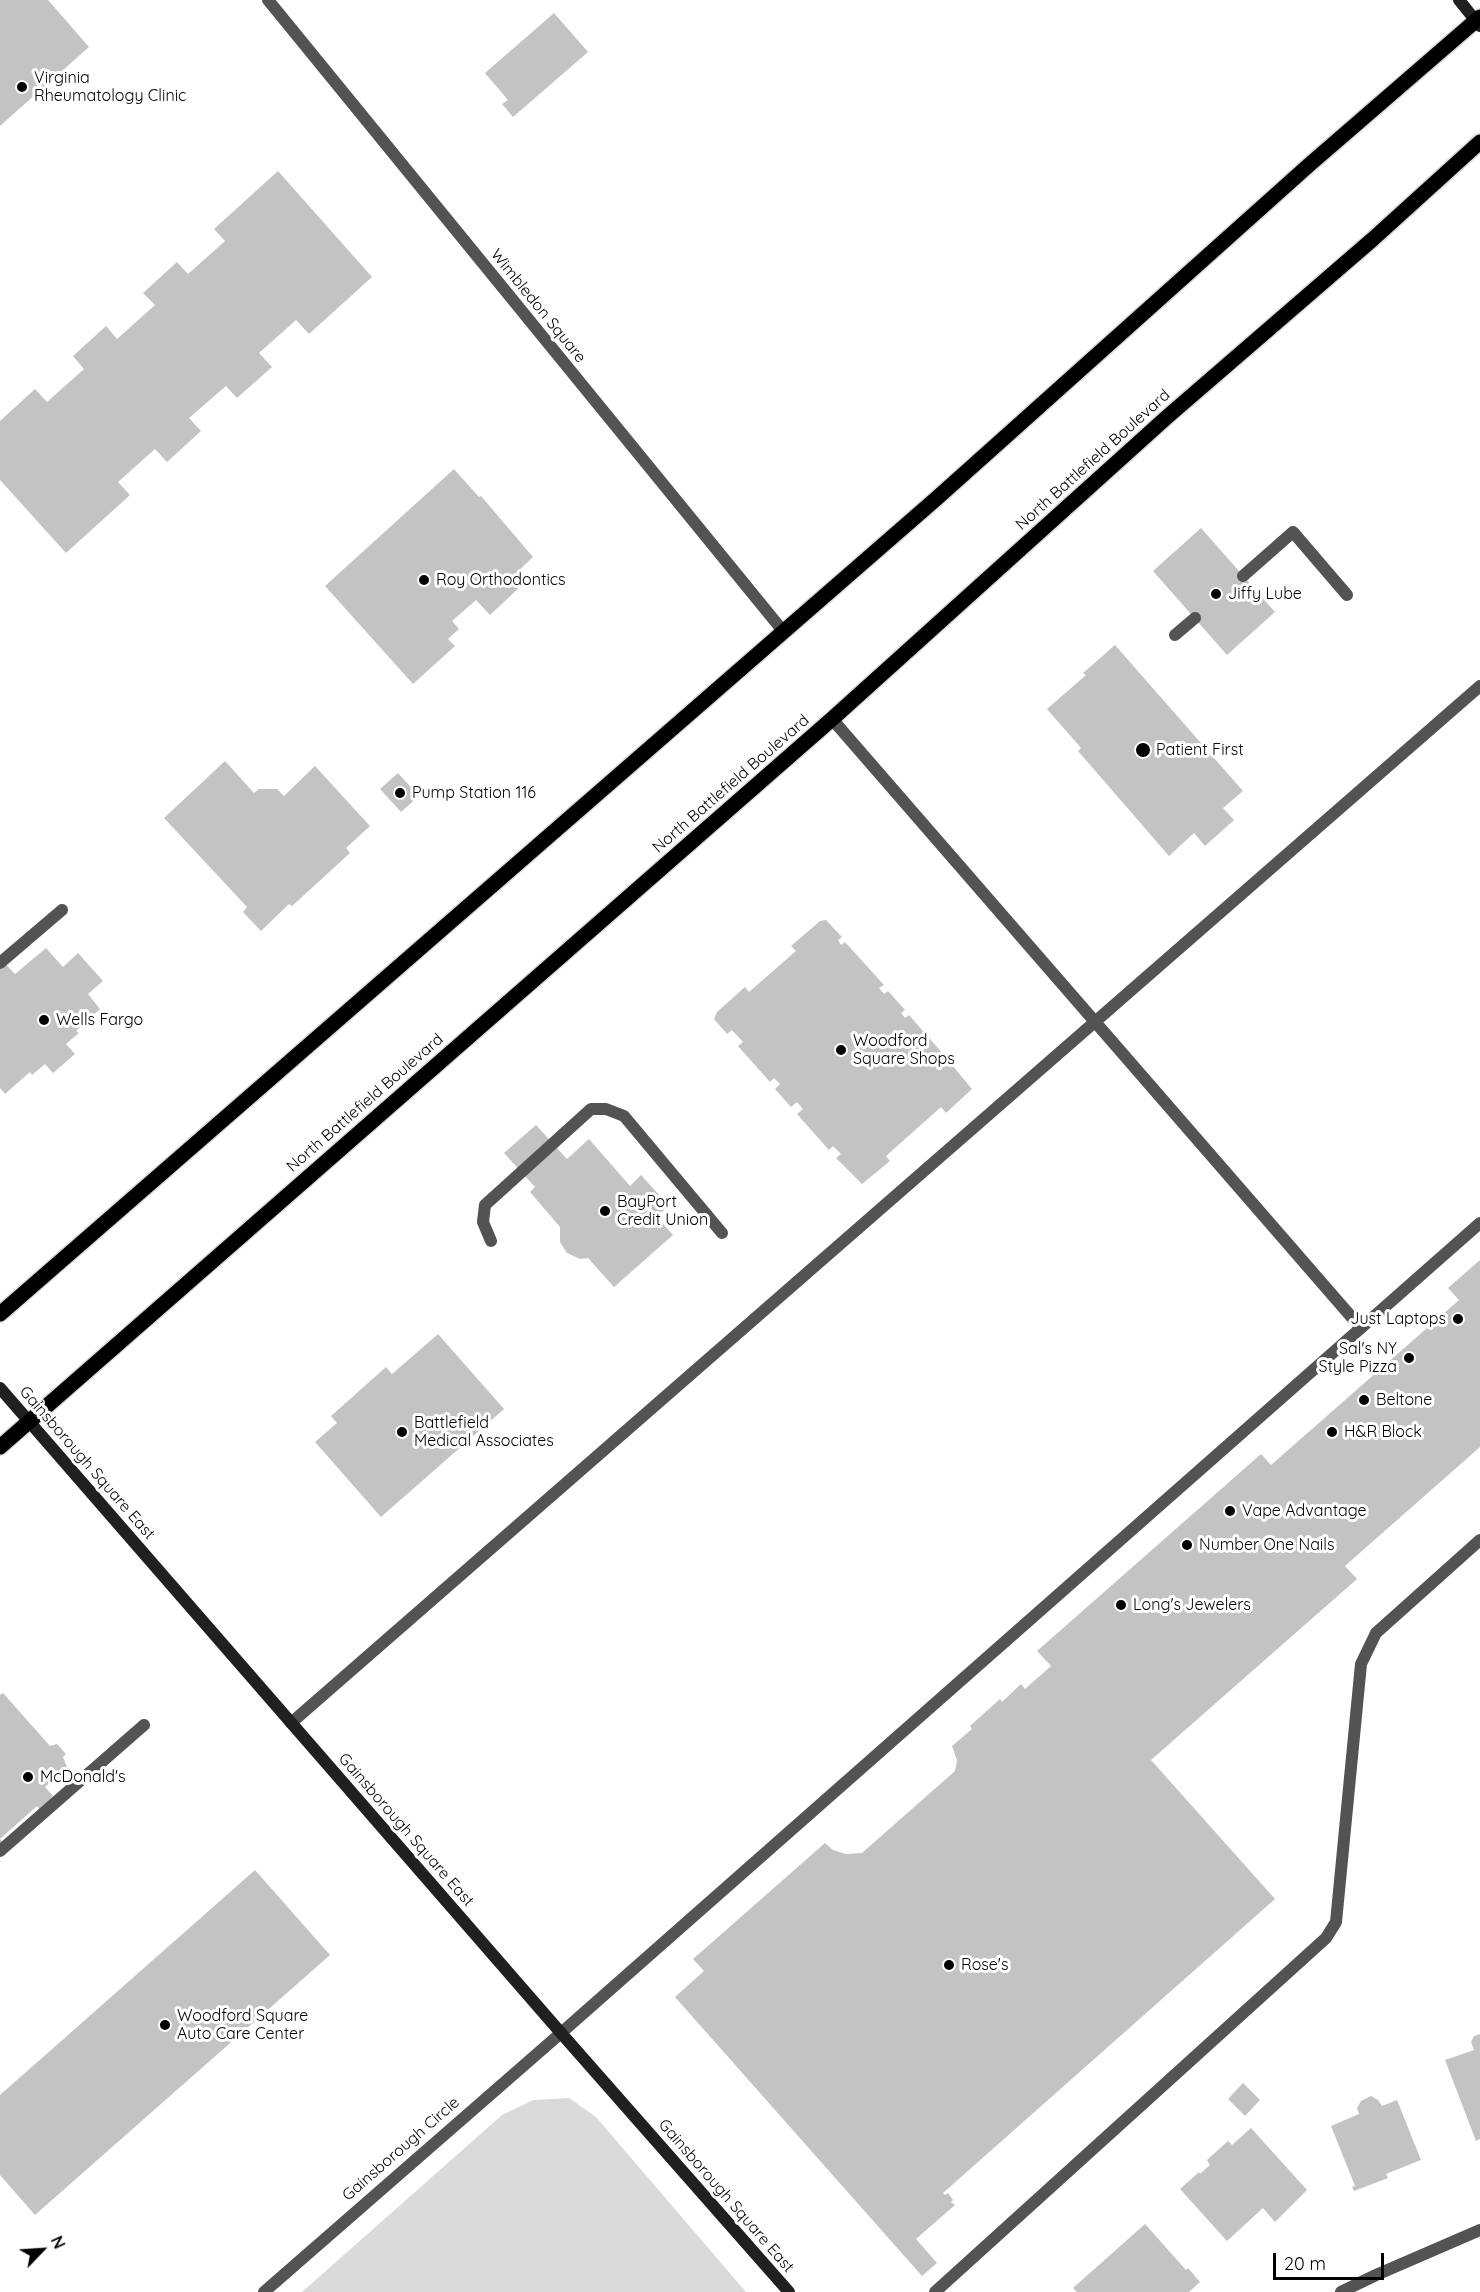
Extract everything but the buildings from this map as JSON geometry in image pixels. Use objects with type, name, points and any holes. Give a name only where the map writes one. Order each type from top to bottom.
[{"type":"main road","points":[[0,1314],[937,498],[1309,165],[1478,21]]},
{"type":"main road","name":"North Battlefield Boulevard","points":[[0,1447],[832,719],[1158,425],[1480,142]]},
{"type":"street","name":"Wimbledon Square","points":[[268,0],[783,631]]},
{"type":"street","points":[[1459,0],[1478,21]]},
{"type":"street","points":[[1243,576],[1293,532],[1347,595]]},
{"type":"street","points":[[1175,635],[1195,618]]},
{"type":"street","points":[[291,1723],[1480,686]]},
{"type":"street","points":[[832,719],[1361,1328]]},
{"type":"street","points":[[0,963],[62,910]]},
{"type":"street","points":[[491,1241],[483,1222],[485,1205],[591,1109],[606,1109],[624,1116],[722,1233]]},
{"type":"street","name":"Gainsborough Circle","points":[[264,2292],[1480,1223]]},
{"type":"street","name":"Gainsborough Square East","points":[[0,1388],[789,2292]]},
{"type":"street","points":[[935,2292],[1326,1938],[1336,1922],[1361,1664],[1376,1633],[1480,1540]]},
{"type":"street","points":[[0,1851],[144,1725]]},
{"type":"street","points":[[1341,2292],[1480,2230]]},
{"type":"shaded area","points":[[569,2098],[596,2117],[746,2292],[302,2292],[502,2115],[533,2100]]},
{"type":"place","name":"Virginia Rheumatology Clinic","points":[[22,87]]},
{"type":"place","name":"Roy Orthodontics","points":[[424,580]]},
{"type":"place","name":"Jiffy Lube","points":[[1216,594]]},
{"type":"place","name":"Patient First","points":[[1143,750]]},
{"type":"place","name":"Pump Station 116","points":[[400,793]]},
{"type":"place","name":"Wells Fargo","points":[[44,1020]]},
{"type":"place","name":"Woodford Square Shops","points":[[841,1050]]},
{"type":"place","name":"BayPort Credit Union","points":[[605,1211]]},
{"type":"place","name":"Just Laptops","points":[[1458,1319]]},
{"type":"place","name":"Sal's NY Style Pizza","points":[[1409,1358]]},
{"type":"place","name":"Beltone","points":[[1364,1400]]},
{"type":"place","name":"Battlefield Medical Associates","points":[[402,1432]]},
{"type":"place","name":"H&R Block","points":[[1332,1432]]},
{"type":"place","name":"Vape Advantage","points":[[1230,1511]]},
{"type":"place","name":"Number One Nails","points":[[1187,1545]]},
{"type":"place","name":"Long's Jewelers","points":[[1121,1605]]},
{"type":"place","name":"McDonald's","points":[[28,1777]]},
{"type":"place","name":"Rose's","points":[[949,1965]]},
{"type":"place","name":"Woodford Square Auto Care Center","points":[[165,2025]]}]
